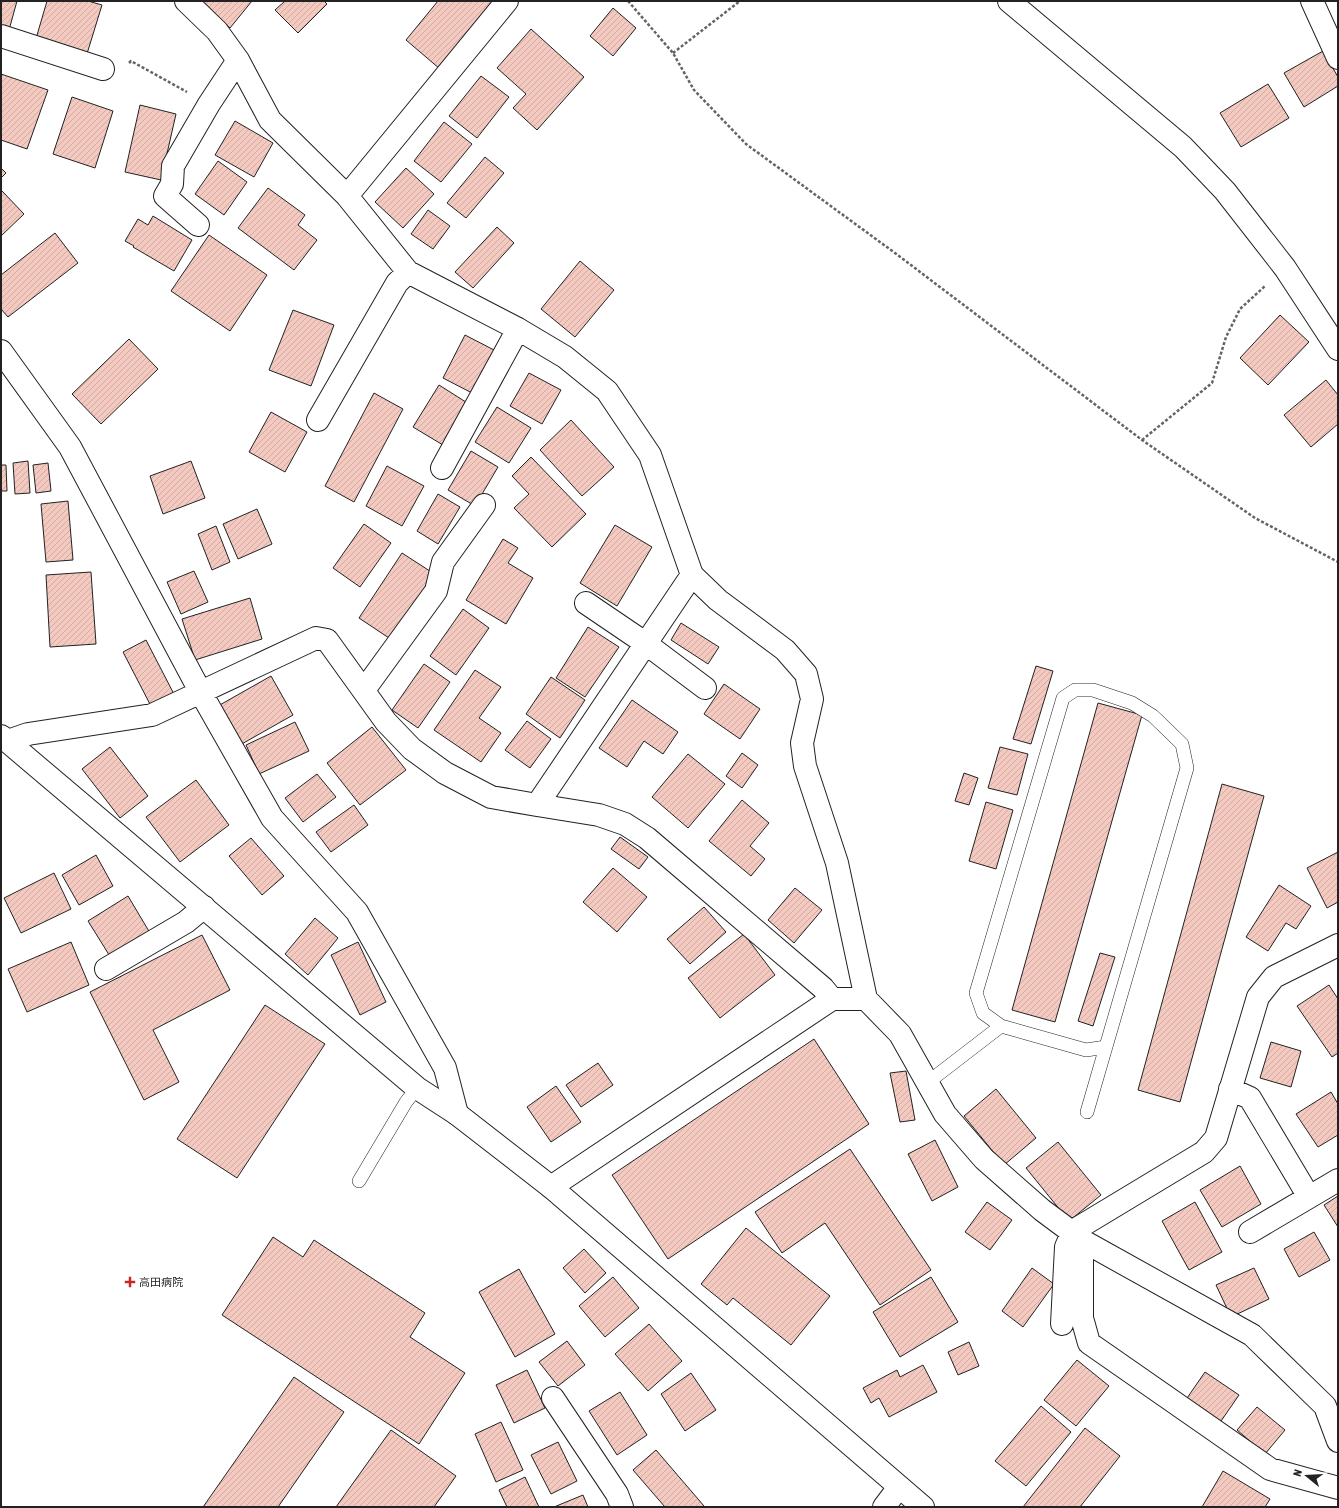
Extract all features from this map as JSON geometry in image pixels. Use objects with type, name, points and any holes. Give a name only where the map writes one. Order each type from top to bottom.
[{"type":"street","points":[[186,1],[217,31],[238,60],[270,120],[347,196],[408,272],[518,329],[565,356],[607,391],[650,455],[692,575],[718,600],[785,650],[806,674],[812,699],[802,742],[805,766],[837,863],[866,999],[900,1034],[945,1114],[984,1159],[1042,1210],[1079,1236],[1252,1335],[1325,1406],[1338,1441]]},
{"type":"street","points":[[347,196],[507,1]]},
{"type":"street","points":[[1009,1],[1183,147],[1225,191],[1285,268],[1338,349]]},
{"type":"street","points":[[1312,1],[1338,58]]},
{"type":"street","points":[[1,36],[103,69]]},
{"type":"street","points":[[198,225],[165,196],[172,184],[174,166],[209,104],[238,60]]},
{"type":"street","points":[[318,420],[397,283],[408,272]]},
{"type":"street","points":[[442,468],[518,329]]},
{"type":"street","points":[[1,351],[70,447],[201,693],[272,818],[357,912],[444,1068],[457,1114]]},
{"type":"street","points":[[364,690],[436,591],[444,562],[484,505]]},
{"type":"street","points":[[537,805],[692,575]]},
{"type":"street","points":[[586,603],[645,643],[705,688]]},
{"type":"street","points":[[4,739],[152,715],[316,638],[327,640],[386,722],[412,749],[445,773],[491,797],[599,815],[625,824],[653,844],[823,988],[832,999]]},
{"type":"street","points":[[4,739],[417,1088],[457,1114],[551,1187],[923,1507]]},
{"type":"street","points":[[106,969],[186,922],[204,907]]},
{"type":"street","points":[[1062,1324],[1066,1247],[1079,1236],[1204,1152],[1216,1138],[1258,997],[1274,977],[1338,945]]},
{"type":"street","points":[[551,1187],[832,999],[866,999]]},
{"type":"street","points":[[1230,1089],[1250,1098],[1309,1197]]},
{"type":"street","points":[[1250,1232],[1338,1180]]},
{"type":"street","points":[[1079,1236],[1082,1257],[1082,1318],[1089,1343],[1270,1469],[1338,1488]]},
{"type":"street","points":[[553,1398],[617,1494],[622,1507]]},
{"type":"street","points":[[884,1507],[898,1487]]},
{"type":"lane","points":[[1087,1112],[1106,1047],[1187,768],[1182,744],[1153,716],[1132,703],[1093,690],[1075,690],[1063,698],[976,992],[984,1013],[1001,1026],[1086,1050],[1106,1047]]},
{"type":"lane","points":[[927,1083],[1001,1026]]},
{"type":"lane","points":[[359,1181],[406,1102],[417,1088]]},
{"type":"path","points":[[628,1],[672,53],[694,90],[746,144],[902,258],[1142,440],[1255,518],[1338,562]]},
{"type":"path","points":[[672,53],[740,1]]},
{"type":"path","points":[[103,69],[120,71],[131,61],[209,104]]},
{"type":"path","points":[[1142,440],[1212,383],[1226,337],[1240,310],[1285,268]]},
{"type":"building","points":[[1,1],[17,1],[9,30],[1,28]]},
{"type":"building","points":[[47,1],[88,1],[102,5],[86,57],[35,42]]},
{"type":"building","points":[[197,1],[252,1],[230,28]]},
{"type":"building","points":[[285,1],[324,1],[327,4],[298,33],[275,10]]},
{"type":"building","points":[[438,1],[497,1],[440,69],[406,40]]},
{"type":"building","points":[[613,8],[636,28],[613,56],[590,36]]},
{"type":"building","points":[[531,29],[584,77],[537,130],[513,108],[526,94],[497,68]]},
{"type":"building","points":[[1323,51],[1338,77],[1338,86],[1304,107],[1284,73]]},
{"type":"building","points":[[1,74],[48,90],[27,149],[1,140]]},
{"type":"building","points":[[481,76],[509,97],[477,138],[449,116]]},
{"type":"building","points":[[1268,84],[1289,118],[1241,147],[1220,113]]},
{"type":"building","points":[[72,97],[113,111],[95,168],[53,154]]},
{"type":"building","points":[[140,105],[176,114],[161,180],[125,172]]},
{"type":"building","points":[[235,121],[273,143],[254,177],[215,155]]},
{"type":"building","points":[[444,122],[472,144],[441,182],[414,161]]},
{"type":"building","points":[[485,157],[504,173],[466,218],[447,203]]},
{"type":"building","points":[[218,161],[247,182],[224,215],[195,194]]},
{"type":"building","points":[[1,168],[6,173],[1,178]]},
{"type":"building","points":[[406,168],[434,194],[403,228],[375,202]]},
{"type":"building","points":[[268,188],[305,215],[298,225],[317,240],[294,270],[238,228]]},
{"type":"building","points":[[2,191],[24,214],[1,236],[1,192]]},
{"type":"building","points":[[428,210],[450,226],[433,249],[411,234]]},
{"type":"building","points":[[153,216],[192,240],[174,271],[125,241],[138,219],[148,225]]},
{"type":"building","points":[[497,227],[514,243],[473,288],[455,272]]},
{"type":"building","points":[[55,233],[78,263],[8,317],[1,309],[1,275]]},
{"type":"building","points":[[209,235],[267,275],[230,331],[171,291]]},
{"type":"building","points":[[580,261],[614,290],[575,337],[541,309]]},
{"type":"building","points":[[293,310],[334,325],[311,386],[269,370]]},
{"type":"building","points":[[1280,315],[1309,342],[1268,385],[1240,358]]},
{"type":"building","points":[[465,335],[496,351],[474,394],[443,378]]},
{"type":"building","points":[[129,339],[158,369],[101,424],[72,394]]},
{"type":"building","points":[[529,373],[561,390],[542,424],[510,406]]},
{"type":"building","points":[[1326,380],[1338,395],[1338,424],[1311,447],[1284,415]]},
{"type":"building","points":[[439,385],[469,404],[443,445],[413,427]]},
{"type":"building","points":[[374,393],[403,409],[354,502],[325,486]]},
{"type":"building","points":[[497,407],[531,428],[509,463],[475,442]]},
{"type":"building","points":[[271,412],[307,432],[285,472],[249,452]]},
{"type":"building","points":[[571,420],[614,467],[582,496],[540,450]]},
{"type":"building","points":[[471,451],[498,467],[475,506],[448,490]]},
{"type":"building","points":[[531,457],[586,514],[552,547],[514,508],[529,494],[512,476]]},
{"type":"building","points":[[28,461],[30,493],[15,494],[13,463]]},
{"type":"building","points":[[191,461],[205,498],[163,514],[150,476]]},
{"type":"building","points":[[48,463],[51,491],[36,493],[33,465]]},
{"type":"building","points":[[1,465],[6,465],[7,491],[1,491]]},
{"type":"building","points":[[387,466],[424,486],[402,526],[366,506]]},
{"type":"building","points":[[438,494],[460,507],[438,544],[417,531]]},
{"type":"building","points":[[68,501],[73,560],[46,562],[41,504]]},
{"type":"building","points":[[257,509],[272,544],[238,559],[223,524]]},
{"type":"building","points":[[364,524],[391,543],[360,587],[333,568]]},
{"type":"building","points":[[615,525],[652,547],[617,606],[580,583]]},
{"type":"building","points":[[216,526],[230,562],[212,570],[198,534]]},
{"type":"building","points":[[503,539],[518,548],[508,563],[533,578],[506,624],[466,600]]},
{"type":"building","points":[[402,553],[436,575],[392,640],[359,618]]},
{"type":"building","points":[[194,571],[208,602],[181,614],[167,582]]},
{"type":"building","points":[[91,572],[96,644],[50,647],[46,575]]},
{"type":"building","points":[[250,598],[262,639],[195,660],[182,619]]},
{"type":"building","points":[[463,609],[489,628],[456,675],[430,656]]},
{"type":"building","points":[[681,623],[719,647],[708,664],[671,640]]},
{"type":"building","points":[[588,627],[619,647],[585,697],[556,678]]},
{"type":"building","points":[[146,640],[176,698],[153,710],[123,652]]},
{"type":"building","points":[[424,664],[450,682],[418,728],[392,710]]},
{"type":"building","points":[[1036,666],[1053,671],[1031,744],[1013,739]]},
{"type":"building","points":[[475,670],[501,687],[479,718],[501,733],[481,762],[434,730]]},
{"type":"building","points":[[271,676],[293,715],[240,745],[218,706]]},
{"type":"building","points":[[551,677],[585,700],[560,738],[526,714]]},
{"type":"building","points":[[724,684],[760,709],[740,739],[704,714]]},
{"type":"building","points":[[632,700],[678,732],[663,754],[644,741],[627,767],[599,748]]},
{"type":"building","points":[[1098,703],[1142,715],[1055,1022],[1012,1010]]},
{"type":"building","points":[[527,721],[551,739],[530,768],[505,750]]},
{"type":"building","points":[[295,722],[309,751],[259,774],[246,745]]},
{"type":"building","points":[[372,727],[406,770],[360,805],[327,763]]},
{"type":"building","points":[[110,747],[148,796],[120,818],[82,769]]},
{"type":"building","points":[[1000,747],[1028,754],[1017,795],[988,788]]},
{"type":"building","points":[[742,753],[758,765],[742,788],[726,776]]},
{"type":"building","points":[[688,754],[725,784],[688,828],[652,797]]},
{"type":"building","points":[[964,773],[978,778],[969,805],[955,801]]},
{"type":"building","points":[[317,774],[336,797],[303,822],[285,798]]},
{"type":"building","points":[[196,780],[229,825],[180,862],[146,817]]},
{"type":"building","points":[[1222,784],[1264,796],[1180,1102],[1138,1090]]},
{"type":"building","points":[[742,800],[769,823],[750,846],[765,859],[751,876],[709,841]]},
{"type":"building","points":[[986,802],[1013,810],[996,869],[969,861]]},
{"type":"building","points":[[354,805],[368,825],[331,852],[316,832]]},
{"type":"building","points":[[620,837],[648,857],[639,869],[611,849]]},
{"type":"building","points":[[251,838],[284,876],[262,895],[229,856]]},
{"type":"building","points":[[1338,852],[1338,902],[1327,908],[1307,868]]},
{"type":"building","points":[[96,855],[113,886],[79,905],[62,875]]},
{"type":"building","points":[[613,868],[647,897],[617,932],[583,902]]},
{"type":"building","points":[[54,873],[71,909],[21,933],[4,898]]},
{"type":"building","points":[[1279,885],[1311,906],[1296,929],[1286,923],[1268,951],[1246,937]]},
{"type":"building","points":[[795,888],[822,910],[794,943],[768,920]]},
{"type":"building","points":[[128,896],[150,933],[111,958],[88,921]]},
{"type":"building","points":[[704,907],[726,932],[690,964],[667,939]]},
{"type":"building","points":[[315,918],[338,938],[308,975],[285,954]]},
{"type":"building","points":[[744,934],[775,975],[720,1018],[688,978]]},
{"type":"building","points":[[202,935],[230,990],[153,1030],[179,1082],[144,1100],[90,992]]},
{"type":"building","points":[[71,942],[89,985],[27,1012],[8,969]]},
{"type":"building","points":[[358,942],[386,1002],[360,1015],[331,955]]},
{"type":"building","points":[[1100,953],[1115,957],[1093,1026],[1078,1021]]},
{"type":"building","points":[[1329,985],[1338,999],[1338,1053],[1332,1057],[1297,1006]]},
{"type":"building","points":[[265,1005],[325,1044],[237,1178],[177,1139]]},
{"type":"building","points":[[814,1039],[869,1124],[668,1259],[612,1175]]},
{"type":"building","points":[[1271,1042],[1301,1051],[1291,1087],[1260,1078]]},
{"type":"building","points":[[598,1063],[613,1085],[581,1107],[566,1085]]},
{"type":"building","points":[[906,1071],[915,1120],[900,1122],[890,1073]]},
{"type":"building","points":[[556,1086],[581,1122],[551,1142],[527,1107]]},
{"type":"building","points":[[996,1089],[1036,1138],[1004,1165],[964,1116]]},
{"type":"building","points":[[1331,1092],[1338,1104],[1338,1135],[1318,1147],[1296,1114]]},
{"type":"building","points":[[935,1140],[958,1187],[932,1201],[908,1154]]},
{"type":"building","points":[[1058,1142],[1101,1195],[1069,1221],[1026,1168]]},
{"type":"building","points":[[850,1149],[931,1270],[880,1305],[825,1223],[782,1253],[755,1212]]},
{"type":"building","points":[[1240,1166],[1261,1204],[1222,1227],[1200,1190]]},
{"type":"building","points":[[1338,1196],[1338,1227],[1324,1205]]},
{"type":"building","points":[[987,1202],[1012,1220],[990,1250],[965,1232]]},
{"type":"building","points":[[1195,1202],[1222,1252],[1189,1270],[1162,1221]]},
{"type":"building","points":[[746,1228],[830,1296],[791,1345],[733,1298],[727,1305],[701,1284]]},
{"type":"building","points":[[1314,1232],[1330,1260],[1299,1277],[1284,1249]]},
{"type":"building","points":[[273,1237],[303,1257],[314,1240],[425,1313],[410,1337],[465,1373],[419,1444],[222,1315]]},
{"type":"building","points":[[584,1249],[606,1273],[585,1293],[563,1268]]},
{"type":"building","points":[[1032,1268],[1054,1284],[1023,1327],[1002,1311]]},
{"type":"building","points":[[1254,1268],[1269,1299],[1231,1317],[1216,1285]]},
{"type":"building","points":[[519,1269],[555,1334],[515,1357],[479,1292]]},
{"type":"building","points":[[613,1277],[639,1308],[605,1337],[579,1306]]},
{"type":"building","points":[[931,1277],[958,1322],[900,1357],[873,1312]]},
{"type":"building","points":[[649,1324],[682,1361],[648,1391],[615,1354]]},
{"type":"building","points":[[567,1341],[585,1365],[558,1386],[539,1362]]},
{"type":"building","points":[[969,1342],[979,1366],[958,1375],[948,1352]]},
{"type":"building","points":[[1077,1360],[1109,1386],[1076,1426],[1044,1400]]},
{"type":"building","points":[[923,1365],[937,1392],[889,1417],[879,1398],[871,1403],[863,1388],[897,1370],[900,1377]]},
{"type":"building","points":[[527,1370],[545,1408],[514,1423],[496,1385]]},
{"type":"building","points":[[1205,1372],[1239,1395],[1219,1424],[1185,1401]]},
{"type":"building","points":[[691,1373],[716,1410],[685,1431],[661,1394]]},
{"type":"building","points":[[294,1377],[344,1412],[278,1507],[203,1507]]},
{"type":"building","points":[[620,1392],[647,1435],[617,1455],[589,1411]]},
{"type":"building","points":[[1041,1406],[1071,1432],[1026,1486],[995,1461]]},
{"type":"building","points":[[1257,1407],[1285,1430],[1265,1454],[1237,1430]]},
{"type":"building","points":[[501,1422],[523,1470],[496,1482],[475,1434]]},
{"type":"building","points":[[1085,1428],[1120,1456],[1080,1507],[1023,1507]]},
{"type":"building","points":[[391,1430],[456,1476],[434,1507],[336,1507]]},
{"type":"building","points":[[558,1442],[577,1481],[551,1494],[531,1455]]},
{"type":"building","points":[[656,1450],[704,1507],[665,1507],[633,1470]]},
{"type":"building","points":[[1223,1471],[1270,1499],[1265,1507],[1202,1507]]},
{"type":"building","points":[[525,1477],[539,1507],[507,1507],[499,1490]]},
{"type":"building","points":[[583,1495],[588,1507],[554,1507]]},
{"type":"place","name":"高田病院","points":[[130,1282]]}]
